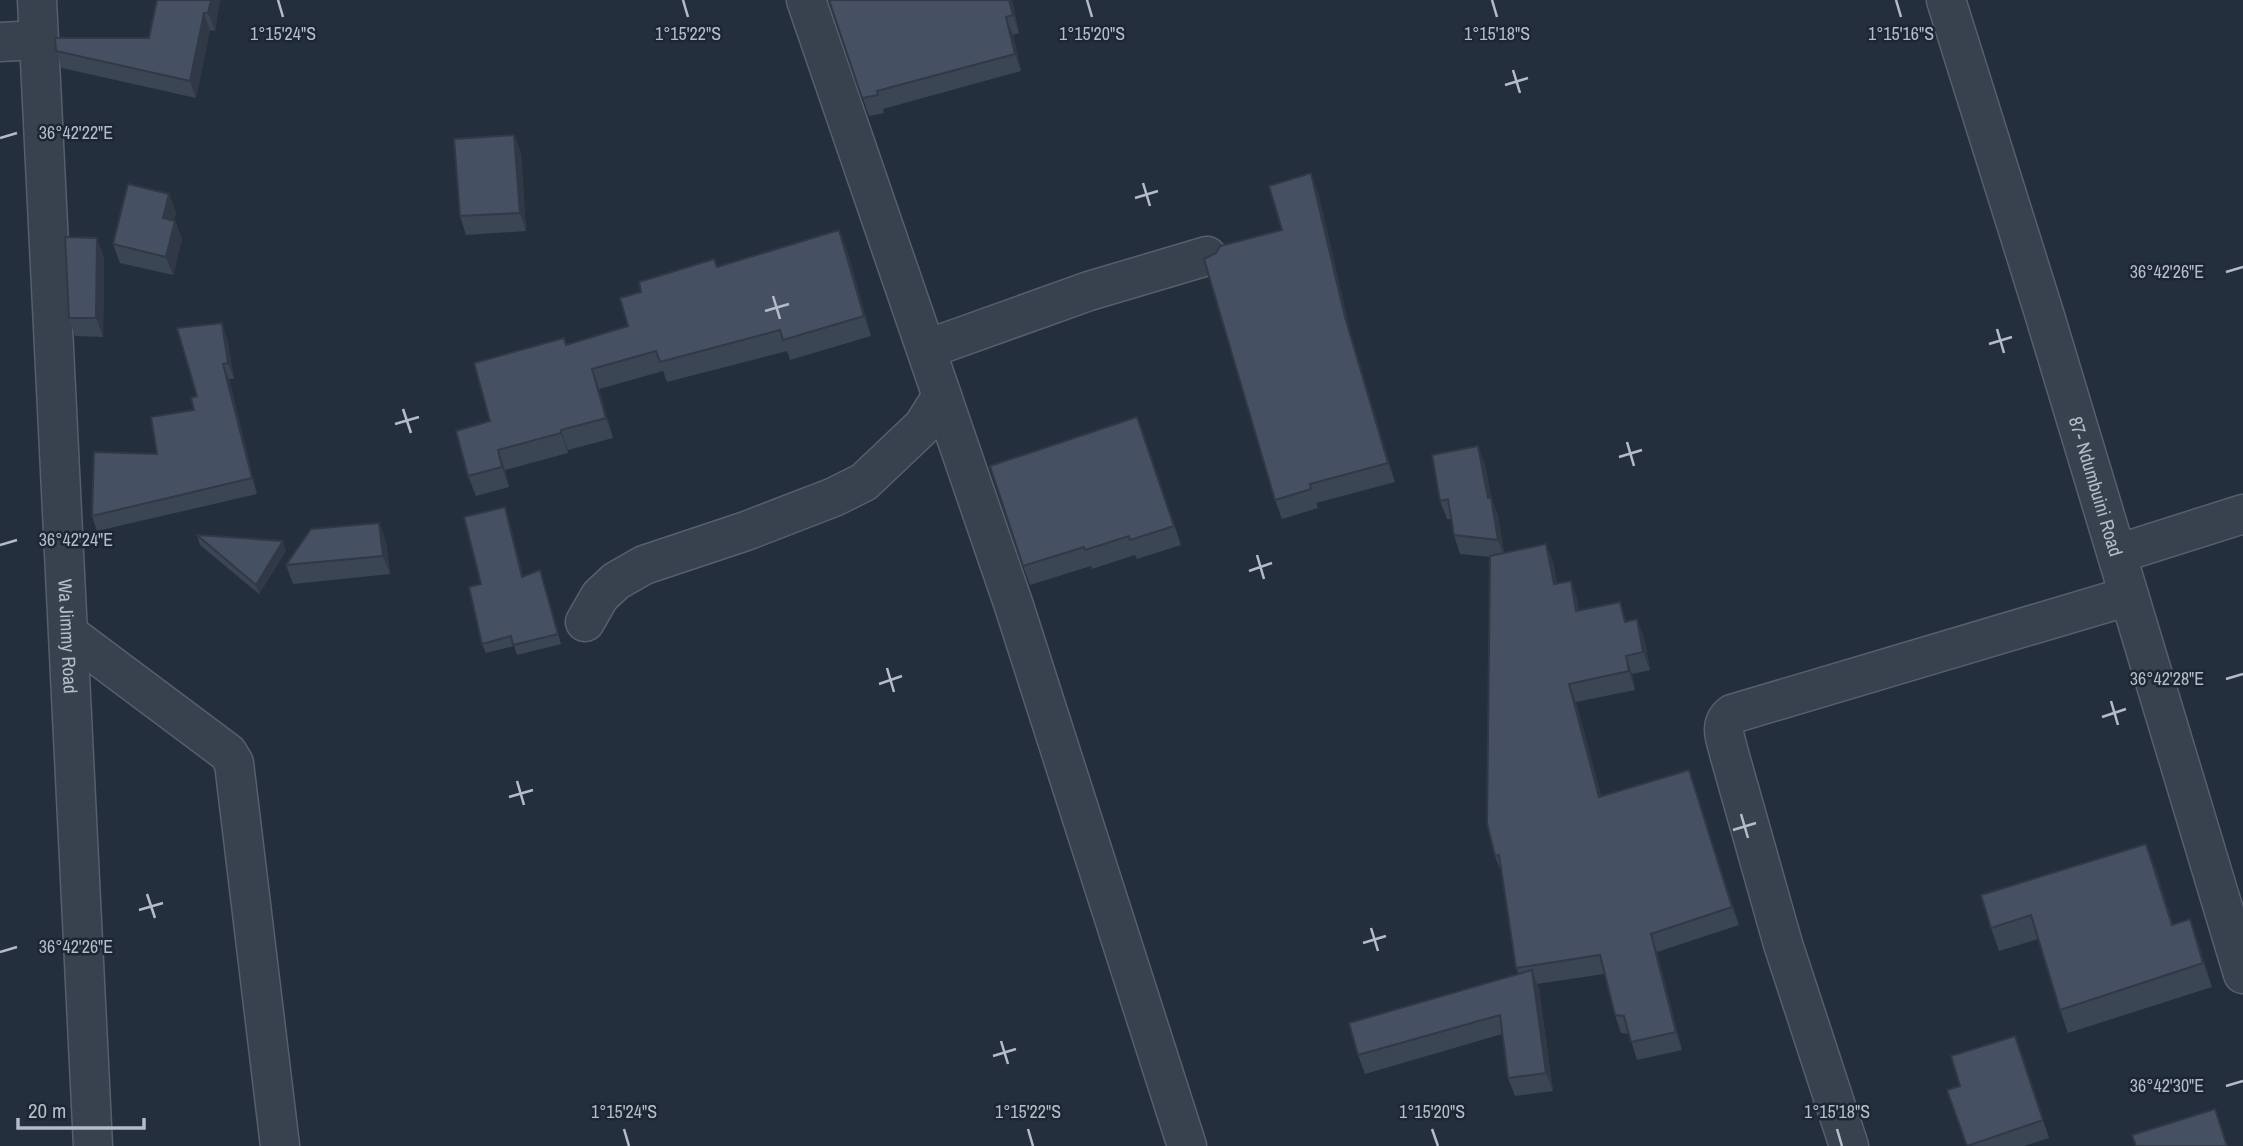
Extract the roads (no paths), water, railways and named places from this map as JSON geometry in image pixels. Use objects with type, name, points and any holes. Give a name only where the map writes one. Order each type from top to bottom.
[{"type":"street","name":"Wa Jimmy Road","points":[[37,0],[93,1146]]},
{"type":"street","points":[[806,0],[1014,606],[1187,1146]]},
{"type":"street","name":"87- Ndumbuini Road","points":[[1947,0],[2243,974]]},
{"type":"street","points":[[0,42],[38,40]]},
{"type":"street","points":[[927,349],[1089,291],[1208,256]]},
{"type":"street","points":[[585,622],[600,596],[616,581],[644,565],[771,521],[864,482],[923,426],[942,396]]},
{"type":"street","points":[[2117,554],[2243,514]]},
{"type":"street","points":[[1849,1146],[1783,944],[1729,753],[1723,727],[1725,719],[1732,714],[2129,596]]},
{"type":"street","points":[[69,634],[228,753],[234,763],[280,1146]]}]
